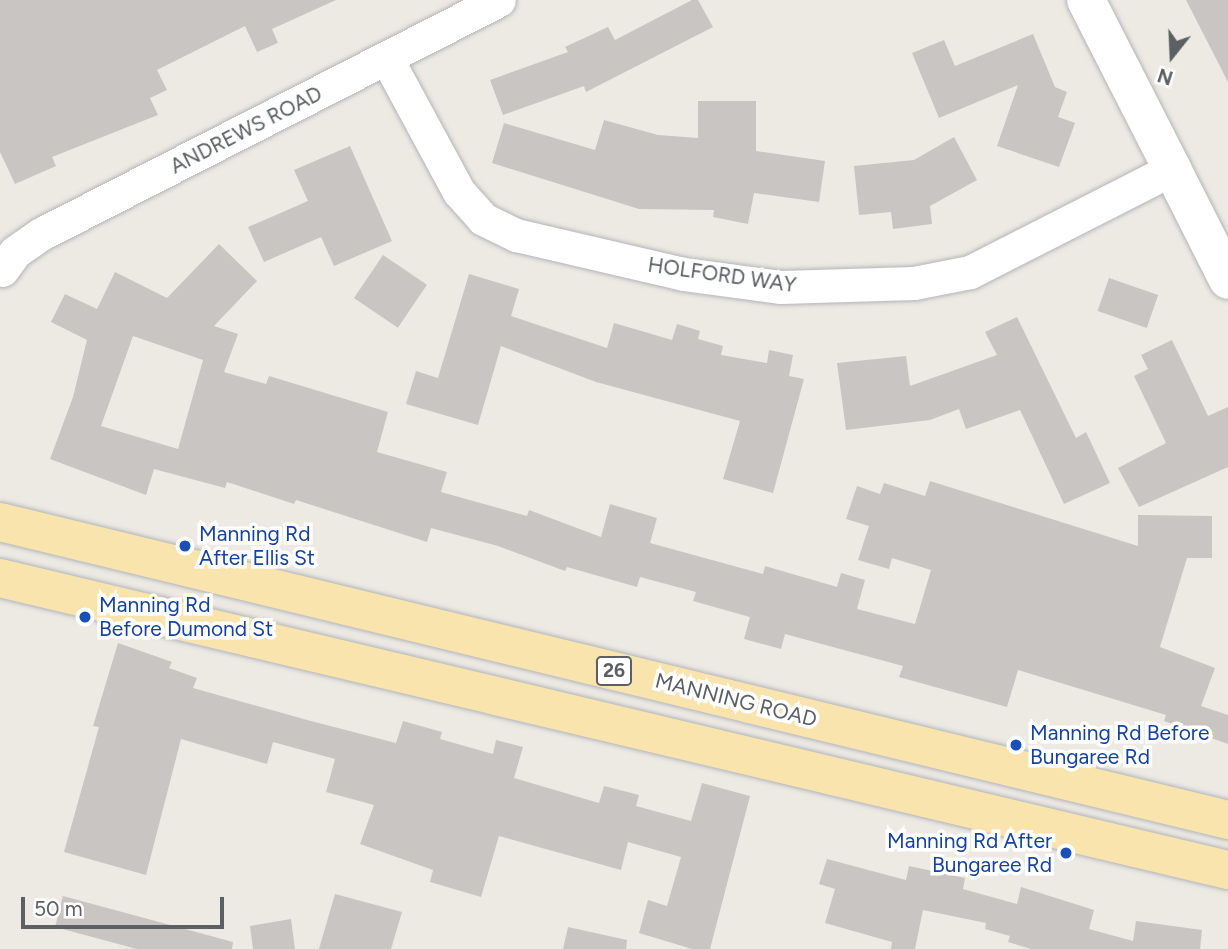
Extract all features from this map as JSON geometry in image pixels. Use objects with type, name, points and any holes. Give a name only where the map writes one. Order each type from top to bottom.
[{"type":"main road","name":"MANNING ROAD","points":[[0,522],[1228,820]]},
{"type":"main road","name":"26","points":[[0,578],[1228,870]]},
{"type":"street","name":"ANDREWS ROAD","points":[[1,272],[15,252],[40,234],[499,0]]},
{"type":"street","points":[[1086,0],[1228,279]]},
{"type":"street","name":"HOLFORD WAY","points":[[387,59],[459,192],[482,219],[516,235],[683,274],[781,287],[914,283],[970,272],[1171,169]]},
{"type":"building","points":[[0,0],[336,0],[272,29],[278,43],[257,52],[245,26],[157,70],[167,90],[150,98],[158,115],[52,157],[56,166],[15,184],[0,152]]},
{"type":"building","points":[[692,0],[698,0],[713,27],[586,92],[584,86],[503,115],[490,80],[568,52],[565,47],[608,27],[615,40]]},
{"type":"building","points":[[1186,0],[1228,0],[1228,82]]},
{"type":"building","points":[[1033,34],[1055,87],[1067,92],[1058,117],[1075,123],[1059,167],[997,146],[1018,85],[939,118],[912,53],[944,40],[955,66]]},
{"type":"building","points":[[698,101],[756,101],[756,151],[825,161],[819,202],[754,193],[748,224],[713,217],[714,210],[639,209],[492,163],[504,123],[595,150],[604,120],[658,135],[698,138]]},
{"type":"building","points":[[954,137],[977,180],[930,206],[932,224],[893,229],[891,212],[859,215],[854,166],[914,160]]},
{"type":"building","points":[[350,146],[392,241],[334,266],[321,237],[264,262],[248,227],[308,201],[294,170]]},
{"type":"building","points":[[219,244],[257,281],[214,326],[238,334],[224,372],[266,384],[269,376],[388,412],[377,452],[447,472],[441,492],[527,516],[529,510],[601,537],[610,504],[657,518],[650,543],[763,574],[765,566],[837,587],[841,573],[865,580],[857,609],[915,624],[931,570],[892,558],[889,569],[858,560],[869,526],[846,519],[857,486],[880,494],[884,483],[925,496],[930,481],[1138,546],[1138,515],[1212,516],[1212,558],[1187,558],[1160,647],[1215,668],[1201,706],[1228,715],[1228,744],[1164,721],[1166,715],[1018,670],[1007,707],[899,677],[903,666],[785,634],[781,649],[744,639],[750,617],[693,601],[696,592],[640,577],[637,587],[567,567],[565,571],[498,546],[431,528],[427,542],[296,500],[294,504],[227,482],[225,488],[154,469],[146,495],[50,459],[73,397],[87,340],[51,322],[65,294],[97,309],[115,272],[167,298]],"holes":[[[133,336],[203,360],[178,449],[101,426]]]},
{"type":"building","points":[[383,255],[427,285],[398,328],[354,298]]},
{"type":"building","points":[[469,274],[519,289],[511,316],[607,348],[614,323],[672,340],[677,324],[700,331],[698,339],[723,346],[721,355],[767,363],[769,350],[793,355],[789,376],[804,379],[773,493],[723,479],[740,421],[596,382],[501,346],[478,425],[406,404],[416,371],[438,378]]},
{"type":"building","points":[[1109,278],[1158,295],[1147,328],[1098,311]]},
{"type":"building","points":[[1017,317],[1076,438],[1086,432],[1110,483],[1064,504],[1020,410],[966,429],[959,409],[930,420],[846,430],[837,363],[906,356],[910,386],[997,355],[985,332]]},
{"type":"building","points":[[1172,340],[1208,416],[1228,407],[1228,467],[1139,507],[1118,468],[1166,443],[1134,376],[1148,369],[1141,355]]},
{"type":"building","points":[[118,643],[172,662],[169,668],[197,678],[193,688],[396,743],[403,721],[442,732],[440,739],[493,754],[496,740],[523,747],[514,778],[599,803],[604,786],[639,795],[636,806],[691,821],[702,783],[750,796],[710,949],[692,949],[639,933],[648,900],[667,906],[681,857],[628,842],[621,870],[499,836],[481,897],[430,882],[433,870],[360,844],[374,805],[326,792],[335,759],[273,742],[267,764],[181,739],[146,875],[64,852],[99,727],[93,726]]},
{"type":"building","points":[[827,859],[906,880],[909,866],[965,878],[963,889],[1017,904],[1021,887],[1094,910],[1089,929],[1133,941],[1136,921],[1202,930],[1200,949],[1031,949],[1008,942],[1010,936],[985,929],[986,923],[923,910],[915,949],[891,949],[892,942],[825,923],[835,889],[819,884]]},
{"type":"building","points":[[335,894],[402,912],[391,949],[319,949]]},
{"type":"building","points":[[63,896],[233,942],[232,949],[137,949],[55,927]]},
{"type":"building","points":[[291,919],[295,949],[253,949],[250,926]]},
{"type":"building","points":[[568,927],[627,940],[626,949],[563,949]]},
{"type":"place","name":"Manning Rd After Ellis St","points":[[185,546]]},
{"type":"place","name":"Manning Rd Before Dumond St","points":[[85,617]]},
{"type":"place","name":"Manning Rd Before Bungaree Rd","points":[[1016,745]]},
{"type":"place","name":"Manning Rd After Bungaree Rd","points":[[1066,853]]}]
